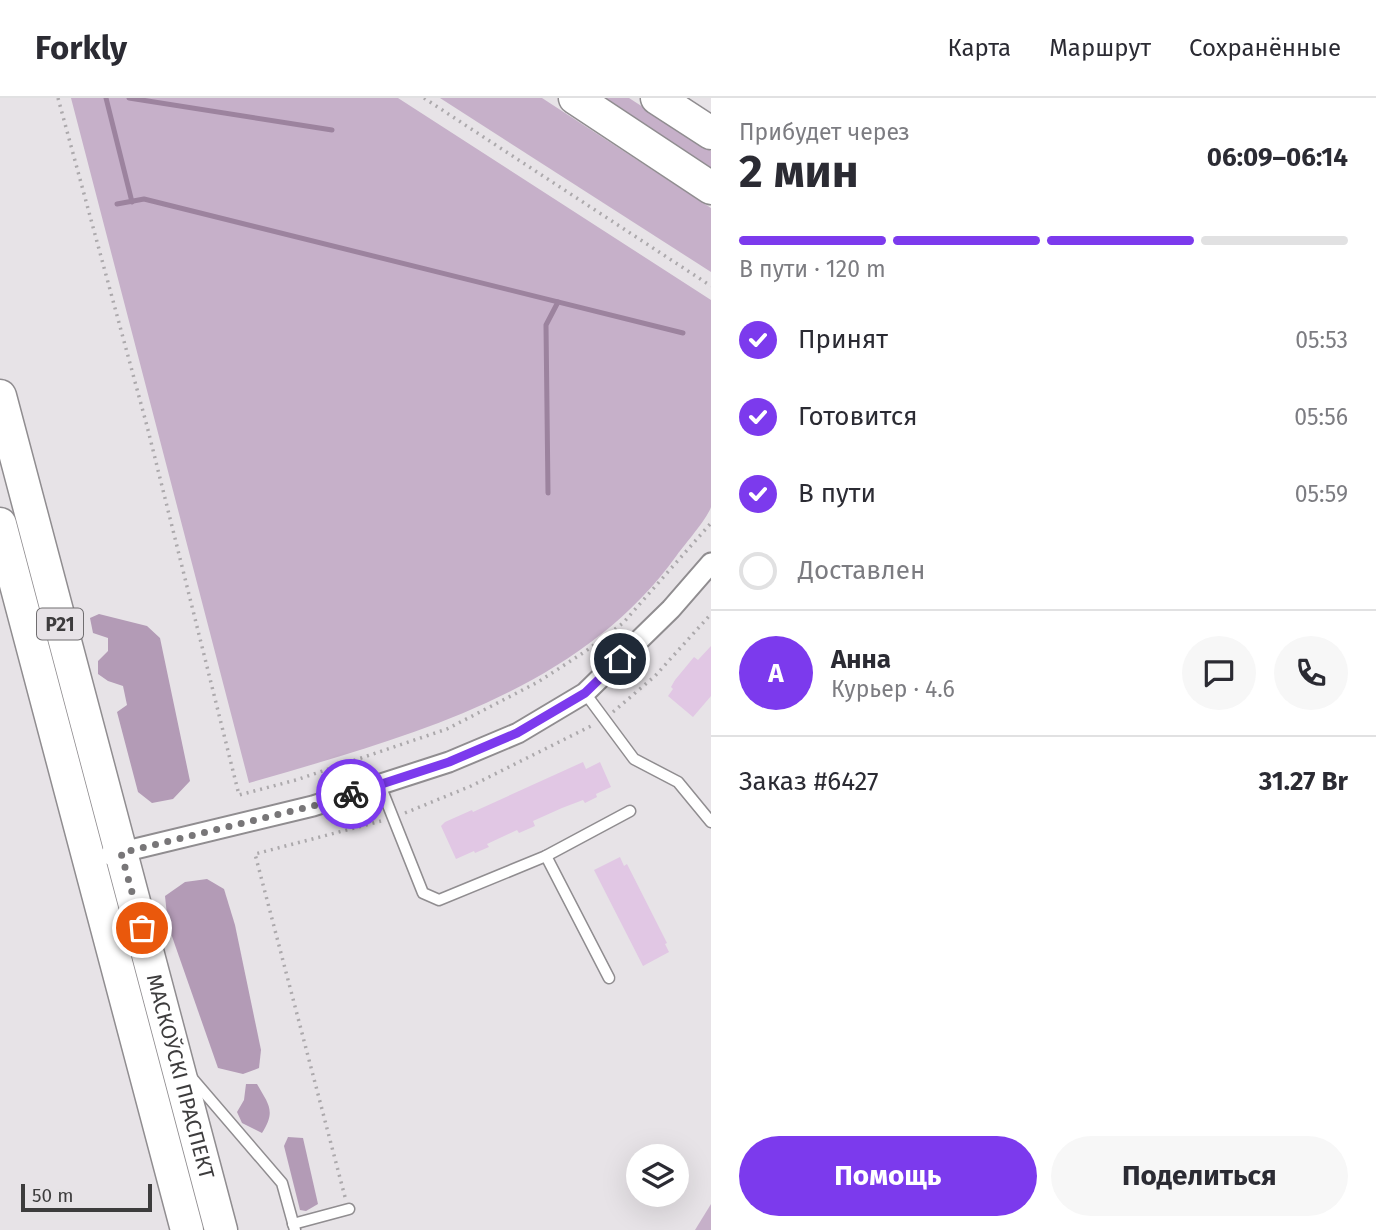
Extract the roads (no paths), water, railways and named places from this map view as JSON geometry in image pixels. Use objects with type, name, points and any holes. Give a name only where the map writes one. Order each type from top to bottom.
[{"type":"main road","points":[[575,98],[711,188]]},
{"type":"main road","points":[[657,98],[711,133]]},
{"type":"main road","name":"МАСКОЎСКІ ПРАСПЕКТ","points":[[0,396],[221,1230]]},
{"type":"main road","name":"МАСКОЎСКІ ПРАСПЕКТ","points":[[0,524],[187,1230]]},
{"type":"street","points":[[89,860],[313,806],[449,762],[517,733],[585,693],[671,609],[711,563]]},
{"type":"lane","points":[[585,693],[634,759],[678,782],[711,822]]},
{"type":"lane","points":[[380,785],[423,893],[439,900],[546,856],[630,811]]},
{"type":"lane","points":[[546,856],[609,978]]},
{"type":"lane","points":[[175,1059],[282,1183],[294,1227],[349,1209]]},
{"type":"waterway","points":[[106,98],[132,202]]},
{"type":"waterway","points":[[129,98],[332,130]]},
{"type":"waterway","points":[[117,204],[144,199],[683,333]]},
{"type":"waterway","points":[[548,493],[546,325],[558,302]]}]
